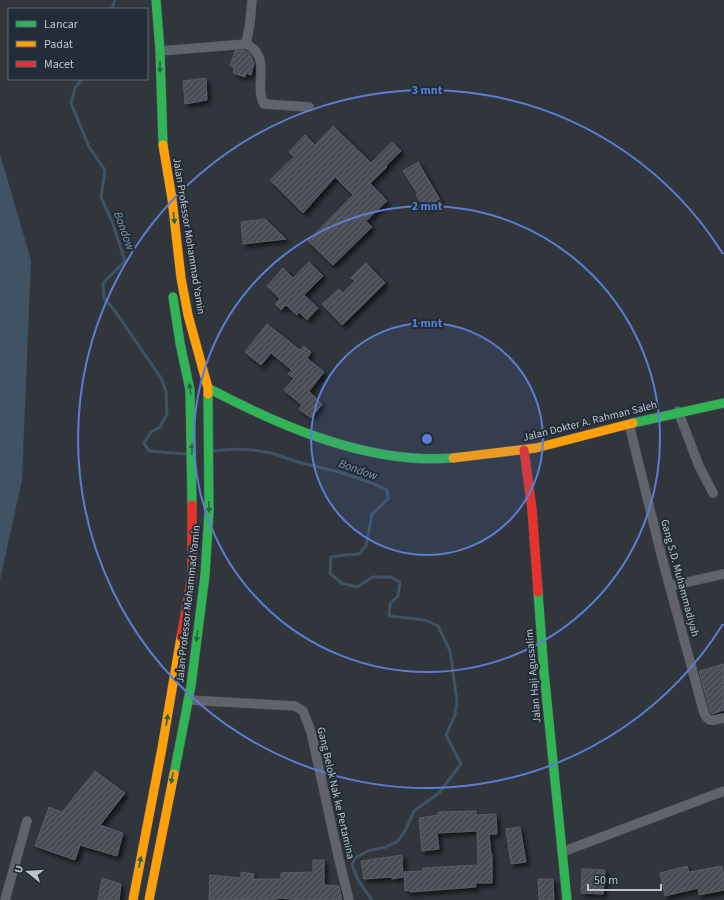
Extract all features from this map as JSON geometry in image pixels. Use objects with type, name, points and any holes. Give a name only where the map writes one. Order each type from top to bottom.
[{"type":"main road","name":"Jalan Professor Mohammad Yamin","points":[[148,0],[152,46],[155,144],[160,185]]},
{"type":"main road","name":"Jalan Professor Mohammad Yamin","points":[[150,900],[188,700],[205,576],[209,512],[208,431],[219,404],[208,388],[188,315],[181,278],[172,199],[163,148],[160,51],[156,0]]},
{"type":"main road","name":"Jalan Professor Mohammad Yamin","points":[[133,900],[162,748],[192,576],[192,428],[190,390],[180,343],[173,291]]},
{"type":"main road","name":"Jalan Dokter A. Rahman Saleh","points":[[208,388],[219,404],[314,436],[354,448],[385,454],[426,459],[537,448],[678,411],[724,403]]},
{"type":"main road","name":"Jalan Haji Agussalim","points":[[524,450],[532,509],[544,672],[567,900]]},
{"type":"main road","points":[[162,748],[178,750]]},
{"type":"street","points":[[246,44],[252,0]]},
{"type":"street","points":[[160,51],[246,44],[252,48],[259,57],[262,102],[264,104],[309,107]]},
{"type":"street","points":[[678,411],[699,466],[713,493]]},
{"type":"street","name":"Gang S.D. Muhammadiyah","points":[[629,424],[704,713],[707,719],[713,721],[724,718]]},
{"type":"street","points":[[670,586],[724,574]]},
{"type":"street","name":"Gang Belok Nak ke Pertamina","points":[[188,700],[295,706],[304,711],[311,732],[349,900]]},
{"type":"street","points":[[562,852],[724,791]]},
{"type":"street","points":[[5,900],[27,821]]},
{"type":"shaded area","points":[[0,154],[31,260],[22,480],[0,580]]},
{"type":"shaded area","points":[[336,857],[347,900],[307,900],[306,860]]},
{"type":"building","points":[[243,50],[250,54],[254,63],[251,75],[246,73],[245,77],[233,73],[234,67],[230,66],[235,51]]},
{"type":"building","points":[[206,78],[207,100],[185,104],[183,81]]},
{"type":"building","points":[[333,126],[371,163],[392,142],[401,151],[370,183],[387,201],[366,221],[372,227],[333,265],[308,241],[353,195],[335,177],[303,213],[270,180],[294,157],[289,152],[305,135],[315,145]]},
{"type":"building","points":[[418,162],[440,200],[425,209],[416,195],[418,194],[403,171]]},
{"type":"building","points":[[265,219],[286,239],[243,244],[241,222]]},
{"type":"building","points":[[309,262],[323,276],[304,295],[318,308],[307,320],[299,312],[297,315],[286,305],[281,310],[275,304],[280,299],[267,286],[283,268],[293,278]]},
{"type":"building","points":[[366,263],[385,283],[342,325],[322,304],[339,289],[343,293],[355,281],[351,278]]},
{"type":"building","points":[[267,324],[300,350],[304,346],[311,352],[307,358],[324,372],[309,391],[322,404],[311,418],[299,409],[302,405],[284,390],[294,378],[288,374],[292,370],[271,353],[261,365],[245,352]]},
{"type":"building","points":[[724,664],[724,710],[712,714],[699,671]]},
{"type":"building","points":[[95,771],[125,793],[100,825],[123,833],[117,856],[80,845],[75,860],[35,846],[49,807],[62,812]]},
{"type":"building","points":[[476,811],[476,815],[496,814],[497,834],[489,834],[492,854],[492,883],[475,883],[476,887],[410,892],[410,890],[405,891],[404,872],[423,871],[423,868],[478,865],[477,831],[437,833],[439,849],[422,851],[419,818],[438,815],[438,812]]},
{"type":"building","points":[[520,827],[526,862],[511,864],[506,829]]},
{"type":"building","points":[[402,855],[403,877],[392,879],[392,877],[364,879],[361,861]]},
{"type":"building","points":[[313,860],[324,860],[324,885],[339,886],[342,900],[278,898],[209,900],[210,875],[241,878],[241,872],[254,874],[253,879],[281,879],[281,873],[313,872]]},
{"type":"building","points":[[687,866],[689,872],[722,866],[724,890],[699,895],[698,888],[665,896],[660,873]]},
{"type":"building","points":[[582,869],[605,870],[603,894],[581,893]]},
{"type":"building","points":[[102,878],[121,884],[119,900],[98,900]]},
{"type":"building","points":[[538,879],[553,879],[554,900],[539,900]]},
{"type":"waterway","name":"Bondow","points":[[112,8],[115,0]]},
{"type":"waterway","name":"Bondow","points":[[81,80],[75,88],[71,103],[89,147],[105,170],[101,197],[113,224],[125,261],[103,283],[104,298],[115,311],[161,378],[166,391],[167,414],[160,427],[151,432],[144,443],[149,451],[186,454]]},
{"type":"waterway","name":"Bondow","points":[[214,451],[244,450],[275,454],[355,477],[387,490],[388,499],[372,514],[366,546],[359,554],[331,557],[330,573],[341,583],[357,587],[373,577],[391,577],[400,582],[398,596],[390,604],[389,616],[425,620],[438,626],[450,651],[457,701],[455,715],[446,735],[461,764],[439,793],[414,811],[406,829],[398,841],[386,847],[368,851],[355,858],[352,865],[358,880],[372,900]]},
{"type":"traffic: fast","points":[[156,0],[160,51],[163,145]]},
{"type":"traffic: fast","points":[[173,297],[180,343],[190,390],[192,505]]},
{"type":"traffic: fast","points":[[208,388],[265,416],[326,440],[358,449],[389,455],[421,459],[453,458]]},
{"type":"traffic: fast","points":[[174,774],[191,686],[205,575],[209,512],[208,394]]},
{"type":"traffic: fast","points":[[633,423],[724,403]]},
{"type":"traffic: fast","points":[[538,592],[544,672],[567,900]]},
{"type":"traffic: slow","points":[[163,145],[172,199],[181,278],[188,315],[208,388],[208,394]]},
{"type":"traffic: slow","points":[[453,458],[536,448],[633,423]]},
{"type":"traffic: slow","points":[[133,900],[162,748],[181,637]]},
{"type":"traffic: slow","points":[[149,900],[174,774]]},
{"type":"traffic: jam","points":[[524,450],[532,509],[538,592]]},
{"type":"traffic: jam","points":[[181,637],[192,576],[192,505]]}]
